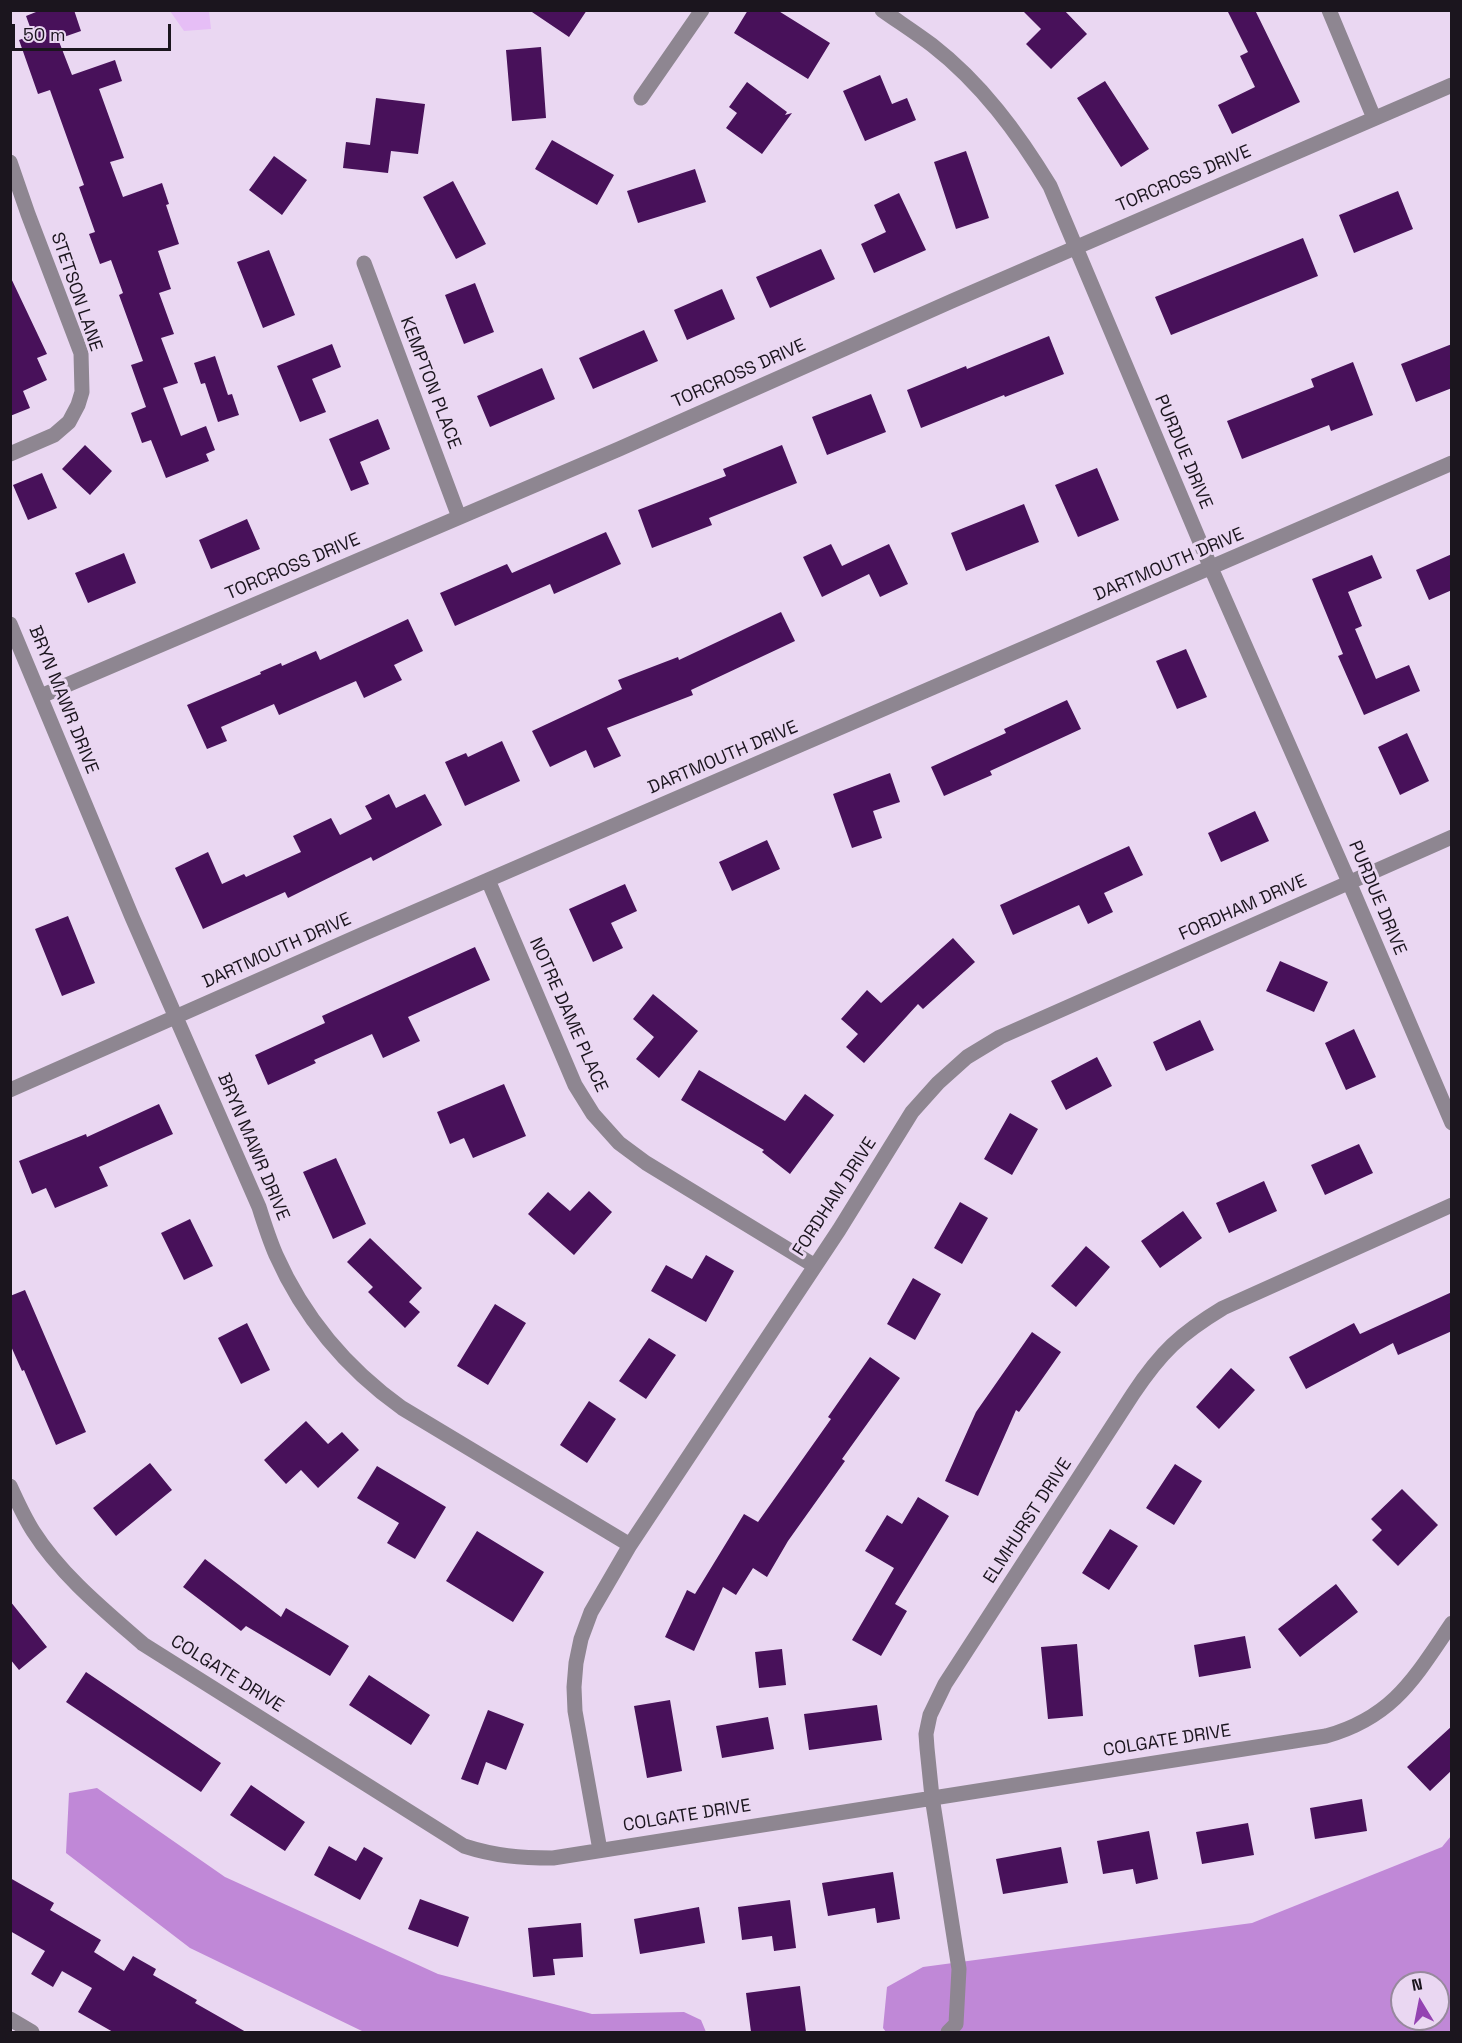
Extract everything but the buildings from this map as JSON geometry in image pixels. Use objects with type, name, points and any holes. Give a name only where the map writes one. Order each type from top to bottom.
[{"type":"street","points":[[641,98],[702,10]]},
{"type":"street","name":"PURDUE DRIVE","points":[[882,10],[933,45],[976,85],[1005,117],[1050,186],[1211,568],[1452,1123]]},
{"type":"street","points":[[1329,10],[1374,118]]},
{"type":"street","name":"TORCROSS DRIVE","points":[[41,696],[619,448],[1452,85]]},
{"type":"street","name":"STETSON LANE","points":[[10,162],[81,353],[82,392],[69,422],[54,435],[10,454]]},
{"type":"street","points":[[10,200],[28,214]]},
{"type":"street","name":"KEMPTON PLACE","points":[[364,263],[459,517]]},
{"type":"street","name":"DARTMOUTH DRIVE","points":[[10,1090],[488,880],[1452,463]]},
{"type":"street","name":"BRYN MAWR DRIVE","points":[[10,624],[132,917],[259,1207],[275,1253],[294,1292],[315,1325],[343,1359],[374,1389],[630,1545]]},
{"type":"street","name":"FORDHAM DRIVE","points":[[600,1850],[575,1711],[574,1687],[581,1639],[591,1612],[630,1545],[815,1266],[912,1112],[938,1083],[967,1058],[1000,1037],[1452,837]]},
{"type":"street","name":"NOTRE DAME PLACE","points":[[488,880],[575,1085],[593,1114],[619,1143],[646,1163],[815,1266]]},
{"type":"street","name":"ELMHURST DRIVE","points":[[948,2032],[956,2024],[959,1969],[932,1797],[926,1734],[930,1715],[945,1684],[1152,1365],[1172,1344],[1194,1325],[1223,1308],[1452,1205]]},
{"type":"street","name":"COLGATE DRIVE","points":[[10,1486],[34,1533],[59,1564],[99,1606],[143,1644],[464,1846],[490,1854],[519,1858],[553,1858],[1326,1736],[1345,1731],[1367,1720],[1408,1686],[1452,1623]]},
{"type":"street","points":[[10,2019],[32,2032]]},
{"type":"shaded area","points":[[170,11],[209,11],[211,29],[184,31]]},
{"type":"shaded area","points":[[97,1788],[225,1877],[438,1974],[592,2014],[684,2012],[701,2020],[706,2032],[364,2032],[190,1948],[66,1853],[69,1793]]},
{"type":"shaded area","points":[[1451,1836],[1451,2032],[886,2032],[883,2028],[887,1987],[923,1967],[1252,1923],[1442,1847]]}]
